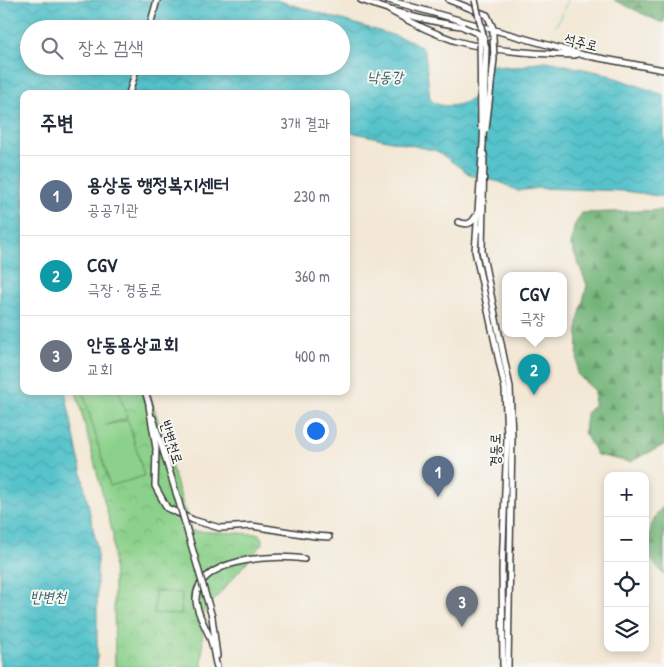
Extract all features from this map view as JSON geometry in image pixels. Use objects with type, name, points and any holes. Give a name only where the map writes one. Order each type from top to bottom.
[{"type":"street","points":[[151,20],[157,0]]},
{"type":"street","points":[[361,0],[389,10],[445,37],[475,45],[583,55]]},
{"type":"street","points":[[388,0],[493,28]]},
{"type":"street","points":[[449,0],[483,13],[489,18],[493,28],[490,115],[483,144]]},
{"type":"street","points":[[475,0],[486,48],[483,144]]},
{"type":"street","points":[[389,10],[463,27],[478,33],[480,36],[480,114],[483,144]]},
{"type":"street","points":[[463,27],[493,28]]},
{"type":"street","name":"석주로","points":[[493,28],[583,55],[664,70]]},
{"type":"street","points":[[130,90],[135,75]]},
{"type":"street","name":"경동로","points":[[483,144],[476,237],[478,272],[505,389],[507,438],[503,555],[503,667]]},
{"type":"street","name":"경동로","points":[[483,144],[485,168],[482,238],[485,272],[510,387],[512,437],[508,667]]},
{"type":"street","points":[[458,222],[467,225],[471,224],[477,215]]},
{"type":"street","name":"반변천로","points":[[146,395],[212,617],[216,634],[217,667]]},
{"type":"street","points":[[150,406],[155,439],[155,486],[167,508],[193,520],[220,528],[252,526],[329,537]]},
{"type":"street","points":[[217,667],[209,635],[197,607],[198,588],[207,575],[218,568],[264,558],[286,556],[304,559]]},
{"type":"green space","points":[[614,0],[664,0],[664,22],[660,22]]},
{"type":"green space","points":[[664,210],[664,445],[630,462],[597,455],[584,432],[586,413],[594,406],[595,391],[577,374],[578,321],[587,285],[571,245],[574,226],[582,213]]},
{"type":"green space","points":[[77,395],[150,395],[191,531],[260,534],[263,543],[203,613],[202,667],[115,667],[113,535]]},
{"type":"green space","points":[[84,395],[120,395],[127,418],[106,425],[128,420],[144,476],[110,486]]},
{"type":"green space","points":[[664,506],[664,575],[649,557],[650,535],[653,522]]},
{"type":"green space","points":[[155,591],[182,593],[181,615],[154,613]]},
{"type":"water","points":[[0,0],[276,0],[342,20],[20,20],[20,75],[350,75],[350,22],[412,41],[422,48],[425,53],[430,99],[441,105],[456,105],[475,96],[481,86],[485,68],[488,66],[517,67],[547,61],[602,73],[664,95],[664,197],[625,191],[538,188],[518,191],[500,182],[472,176],[437,151],[350,132],[350,90],[20,90],[20,395],[66,395],[97,548],[97,667],[0,667]]},
{"type":"waterway","points":[[556,26],[568,0]]},
{"type":"place","name":"CGV","points":[[534,395]]},
{"type":"place","name":"용상동 행정복지센터","points":[[438,497]]},
{"type":"place","name":"안동용상교회","points":[[462,627]]},
{"type":"water label","name":"낙동강","points":[[385,77]]},
{"type":"water label","name":"반변천","points":[[48,597]]}]
